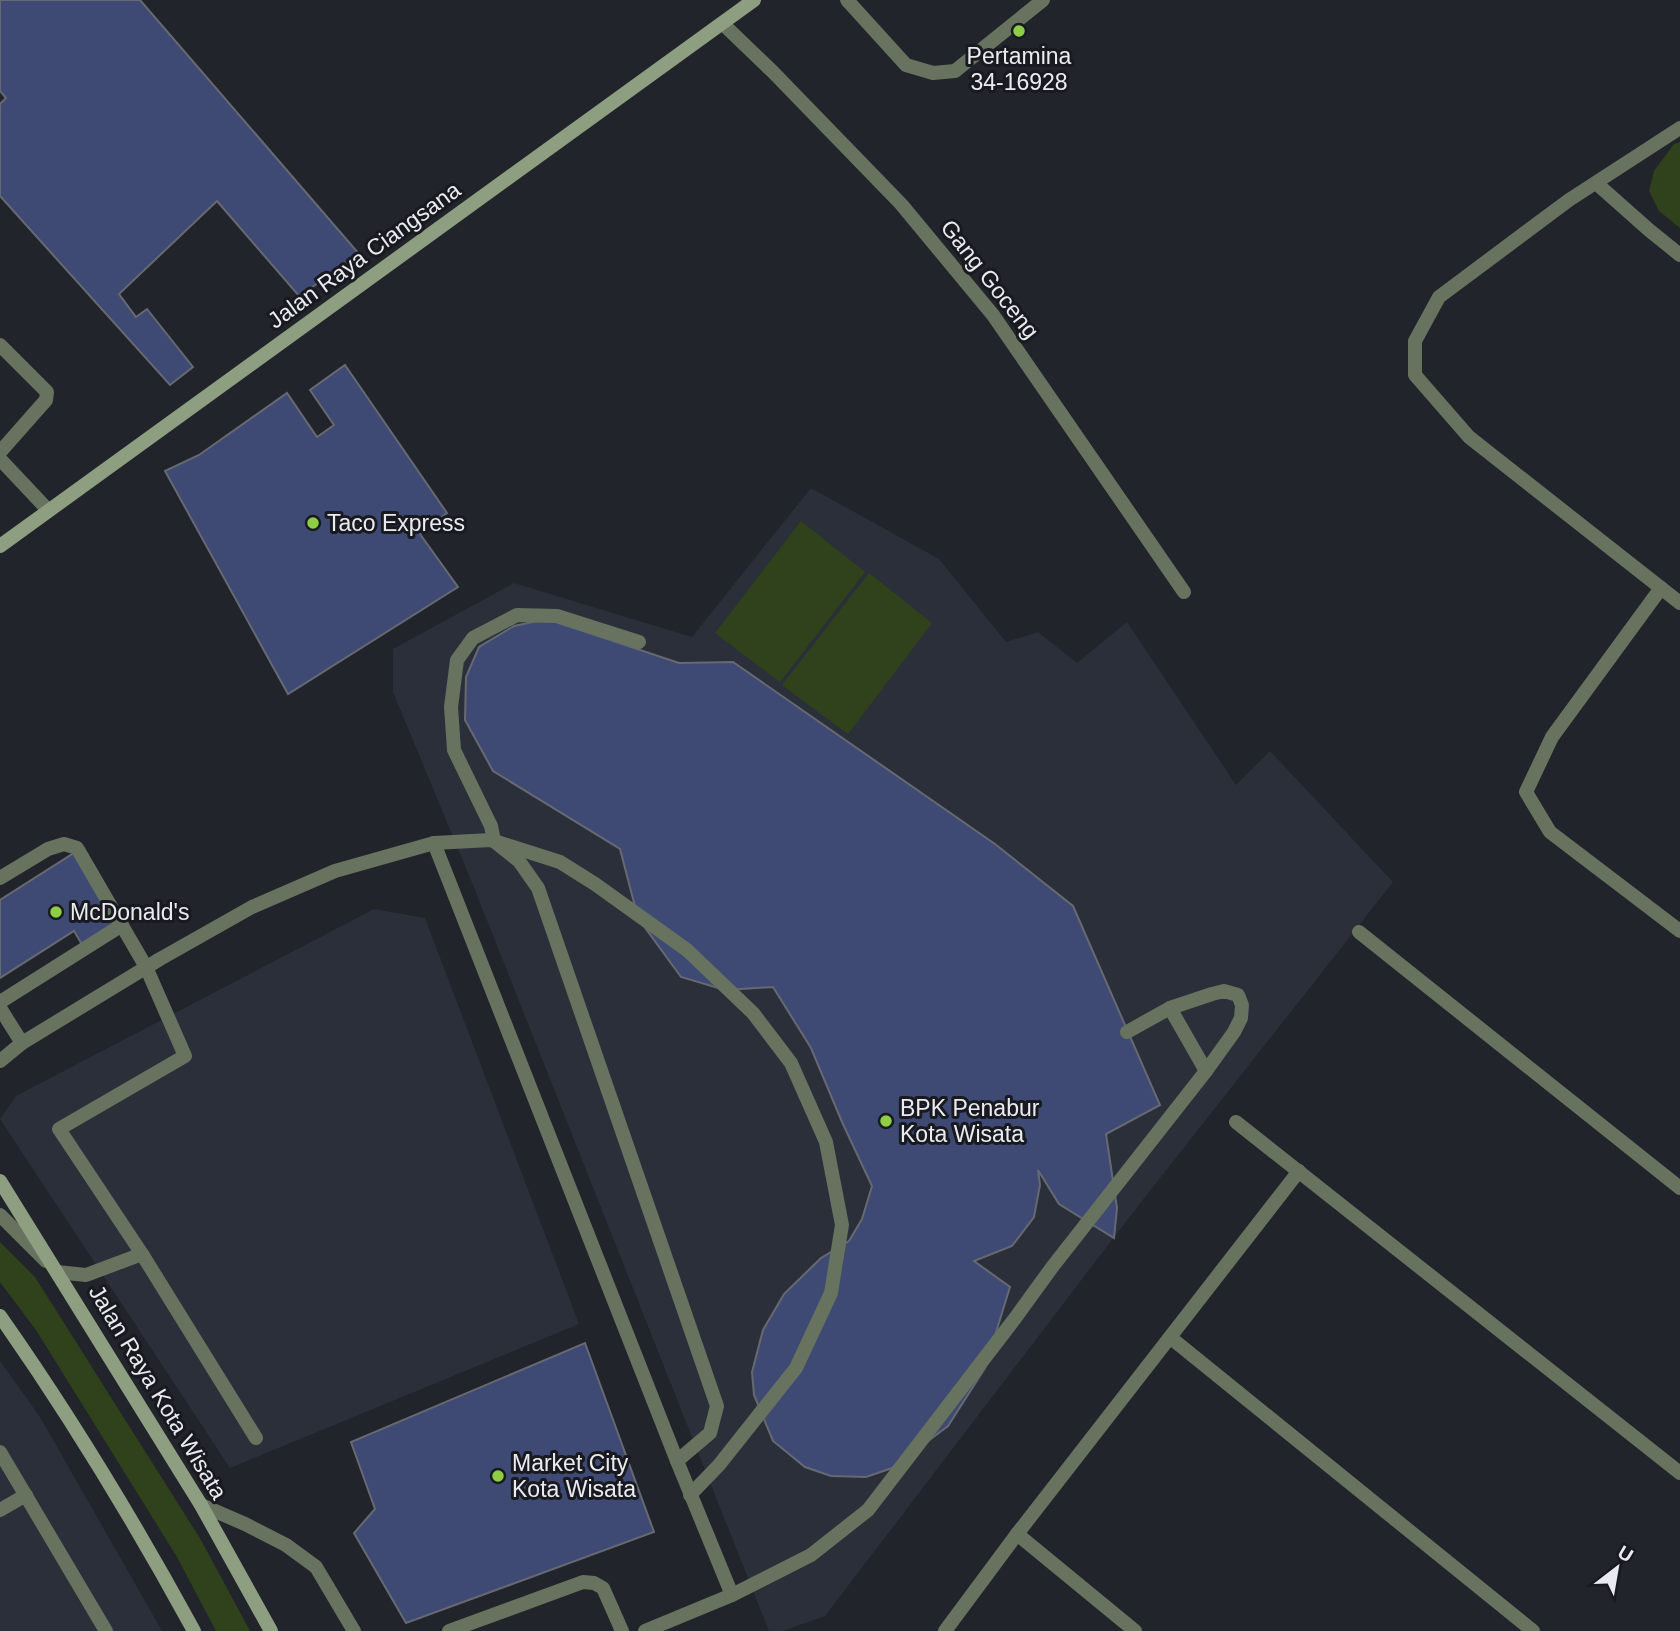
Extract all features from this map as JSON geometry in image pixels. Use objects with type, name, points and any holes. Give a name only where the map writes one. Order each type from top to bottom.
[{"type":"main road","name":"Jalan Raya Ciangsana","points":[[0,546],[754,0]]},
{"type":"main road","name":"Jalan Raya Kota Wisata","points":[[0,1181],[201,1505],[271,1631]]},
{"type":"main road","points":[[0,1316],[48,1384],[149,1548],[194,1631]]},
{"type":"street","points":[[847,0],[906,65],[933,73],[956,71],[1043,0]]},
{"type":"street","name":"Gang Goceng","points":[[723,24],[901,204],[993,315],[1184,592]]},
{"type":"street","points":[[1680,128],[1569,200],[1439,297],[1415,341],[1415,375],[1469,437],[1680,603]]},
{"type":"street","points":[[1596,183],[1680,256]]},
{"type":"street","points":[[0,345],[47,392],[46,400],[0,452]]},
{"type":"street","points":[[0,459],[48,510]]},
{"type":"street","points":[[1661,588],[1552,737],[1526,792],[1550,832],[1680,931]]},
{"type":"street","points":[[639,642],[557,616],[517,615],[473,639],[457,660],[451,707],[454,750],[491,826],[494,841],[519,861],[538,888],[717,1406],[710,1433],[677,1461]]},
{"type":"street","points":[[0,1061],[22,1043],[146,967],[252,907],[335,871],[434,843],[494,841],[560,862],[687,950],[753,1013],[791,1063],[826,1142],[842,1225],[831,1293],[796,1368],[719,1465],[691,1495]]},
{"type":"street","points":[[434,843],[732,1595]]},
{"type":"street","points":[[0,878],[48,849],[64,844],[77,848],[146,967],[185,1056],[60,1129],[142,1254],[256,1438]]},
{"type":"street","points":[[0,1002],[122,925]]},
{"type":"street","points":[[1360,932],[1680,1188]]},
{"type":"street","points":[[645,1631],[732,1595],[811,1555],[868,1510],[1053,1266],[1206,1071],[1234,1032],[1241,1018],[1242,1005],[1238,995],[1224,990],[1170,1008],[1127,1031]]},
{"type":"street","points":[[0,1008],[22,1043]]},
{"type":"street","points":[[1170,1008],[1206,1071]]},
{"type":"street","points":[[1236,1122],[1680,1473]]},
{"type":"street","points":[[945,1631],[1299,1171]]},
{"type":"street","points":[[0,1215],[57,1272],[86,1275],[142,1254]]},
{"type":"street","points":[[1171,1338],[1533,1631]]},
{"type":"street","points":[[0,1452],[106,1631]]},
{"type":"street","points":[[0,1510],[26,1495]]},
{"type":"street","points":[[201,1505],[286,1545],[316,1567],[354,1631]]},
{"type":"street","points":[[1017,1534],[1135,1631]]},
{"type":"street","points":[[449,1631],[583,1582],[594,1583],[603,1588],[622,1631]]},
{"type":"shaded area","name":"BPK Penabur Kota Wisata","points":[[811,488],[939,559],[1006,642],[1038,632],[1077,663],[1127,622],[1236,785],[1270,751],[1393,882],[1131,1215],[825,1616],[783,1631],[769,1631],[471,880],[393,692],[393,649],[514,583],[692,637]]},
{"type":"shaded area","points":[[374,909],[425,918],[579,1324],[230,1468],[0,1119],[16,1096]]},
{"type":"shaded area","points":[[0,1361],[40,1417],[162,1631],[0,1631]]},
{"type":"green space","points":[[1680,142],[1680,228],[1659,211],[1649,191],[1654,171],[1674,144]]},
{"type":"green space","points":[[801,521],[865,572],[780,682],[715,633]]},
{"type":"green space","points":[[869,573],[932,623],[848,734],[782,685]]},
{"type":"green space","points":[[0,1242],[35,1277],[201,1540],[250,1631],[216,1631],[177,1557],[36,1330],[0,1282]]},
{"type":"building","points":[[0,0],[140,0],[360,255],[299,296],[217,201],[119,294],[136,317],[147,309],[193,367],[170,385],[0,196],[0,104],[6,98],[0,91]]},
{"type":"building","name":"Taco Express","points":[[345,365],[447,513],[420,534],[458,587],[288,694],[165,471],[199,455],[287,393],[317,437],[334,425],[310,390]]},
{"type":"building","points":[[547,619],[679,663],[733,662],[995,844],[1073,906],[1160,1105],[1106,1134],[1117,1208],[1114,1238],[1059,1204],[1038,1170],[1040,1185],[1034,1217],[1012,1246],[974,1261],[1010,1287],[985,1368],[948,1426],[892,1468],[866,1477],[831,1476],[805,1467],[773,1441],[754,1395],[752,1372],[763,1330],[784,1294],[821,1258],[849,1241],[862,1219],[872,1186],[811,1048],[773,987],[725,990],[681,977],[638,918],[620,849],[493,771],[465,720],[466,677],[479,647],[514,626]]},
{"type":"building","name":"McDonald's","points":[[74,853],[119,923],[83,946],[74,931],[0,978],[0,900]]},
{"type":"building","name":"Market City Kota Wisata","points":[[585,1343],[654,1532],[406,1623],[354,1533],[375,1509],[351,1442]]},
{"type":"place","name":"Pertamina 34-16928","points":[[1019,31]]},
{"type":"place","name":"Taco Express","points":[[313,523]]},
{"type":"place","name":"McDonald's","points":[[56,912]]},
{"type":"place","name":"BPK Penabur Kota Wisata","points":[[886,1121]]},
{"type":"place","name":"Market City Kota Wisata","points":[[498,1476]]}]
